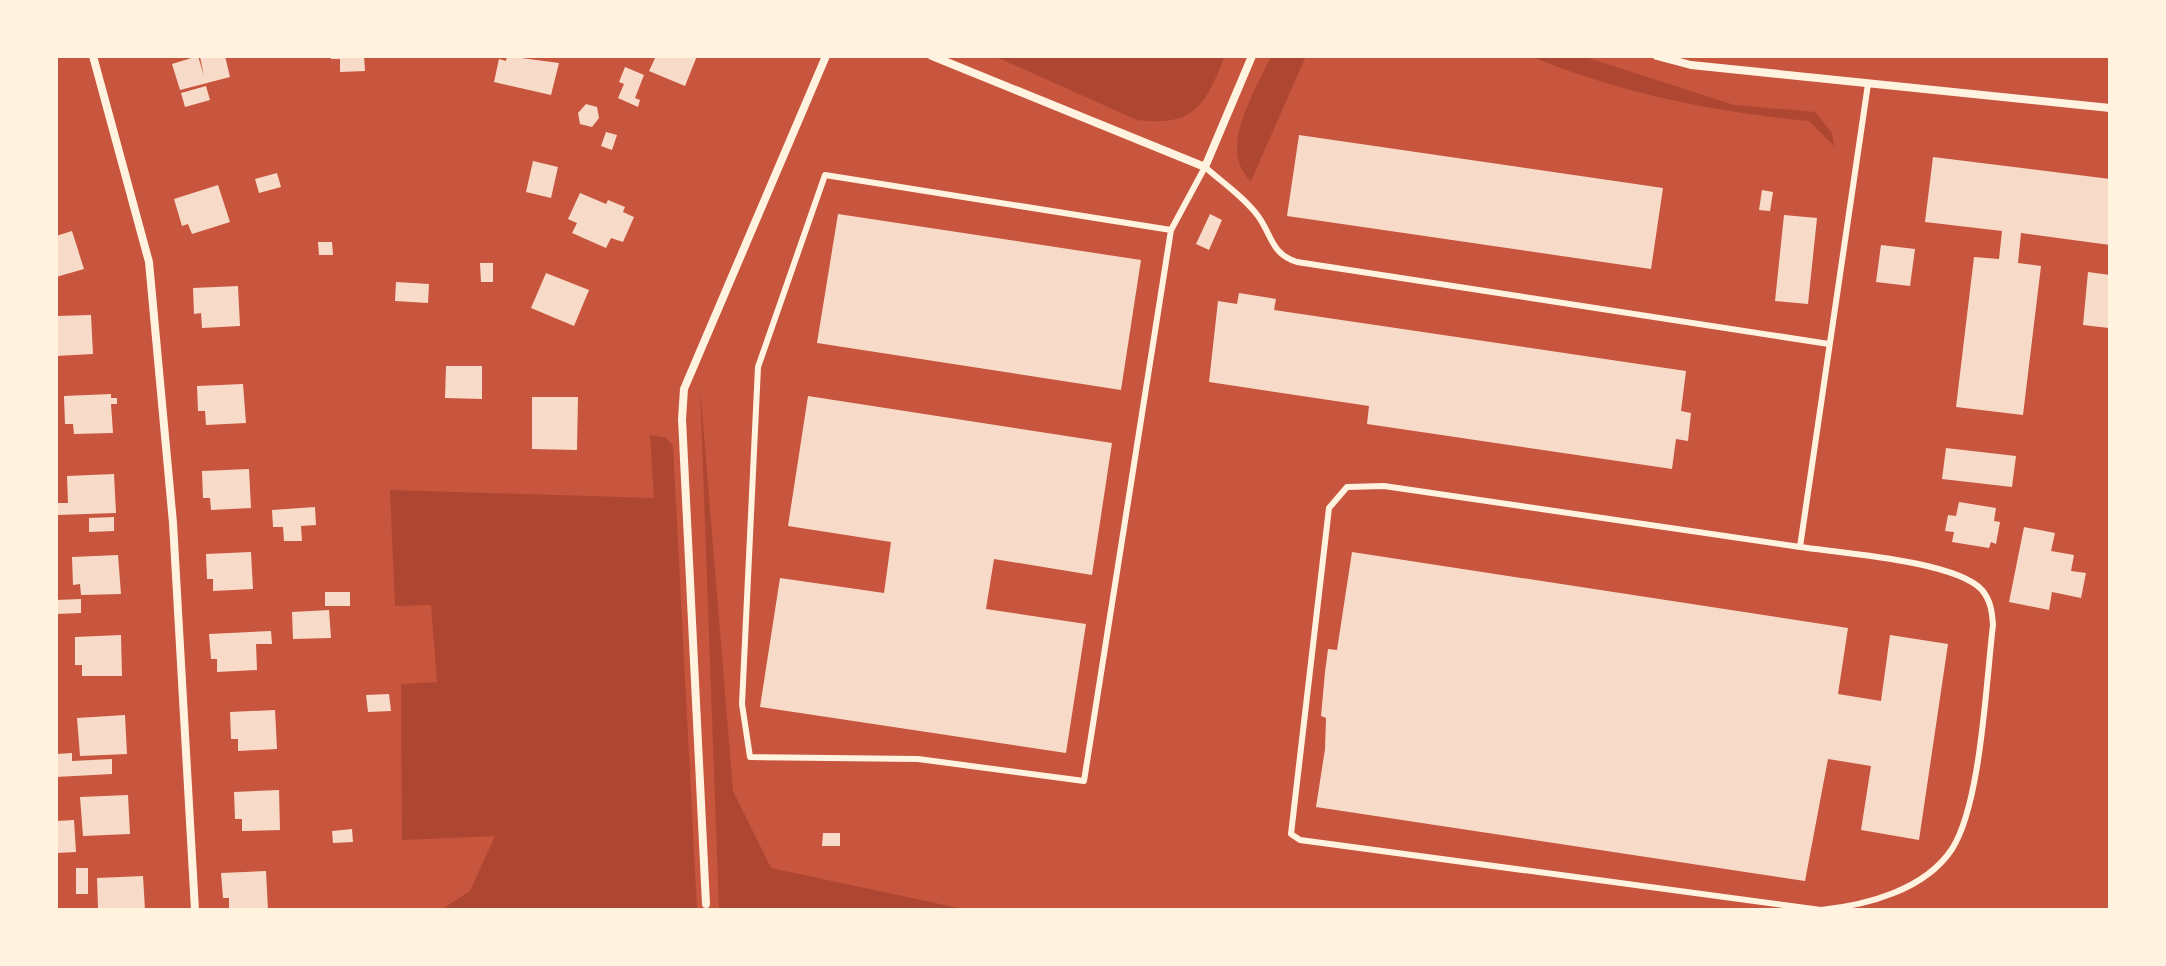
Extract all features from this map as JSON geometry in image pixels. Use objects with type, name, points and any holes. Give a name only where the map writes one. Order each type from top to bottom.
[{"type":"street","points":[[93,56],[149,262],[173,523],[195,910]]},
{"type":"street","points":[[706,907],[682,419],[684,389],[826,56]]},
{"type":"street","points":[[932,56],[1205,167],[1252,56]]},
{"type":"street","points":[[1657,56],[1691,65],[2110,108]]},
{"type":"lane","points":[[1800,547],[1868,84]]},
{"type":"lane","points":[[1171,230],[825,175],[758,367],[742,704],[750,757],[918,759],[1084,781],[1171,230],[1205,167],[1259,217],[1273,247],[1283,258],[1297,262],[1829,344]]},
{"type":"lane","points":[[1384,486],[1800,547],[1947,570],[1981,589],[1991,604],[1993,625],[1971,804],[1950,852],[1896,892],[1872,902],[1821,910],[1300,840],[1291,834],[1329,508],[1347,487],[1384,486]]},
{"type":"shaded area","points":[[994,56],[1225,56],[1211,88],[1195,109],[1185,116],[1157,121],[1137,120]]},
{"type":"shaded area","points":[[1271,56],[1306,56],[1251,181],[1241,168],[1237,153],[1238,137],[1249,102]]},
{"type":"shaded area","points":[[1530,56],[1582,56],[1734,105],[1815,112],[1832,133],[1834,146],[1809,121],[1667,99],[1598,80]]},
{"type":"shaded area","points":[[700,386],[733,791],[771,868],[968,910],[719,910]]},
{"type":"shaded area","points":[[650,435],[666,438],[673,446],[697,910],[441,910],[470,891],[495,836],[402,840],[401,684],[437,682],[431,605],[395,606],[390,490],[654,498]]},
{"type":"building","points":[[198,56],[204,76],[200,57],[225,56],[230,77],[180,90],[172,64]]},
{"type":"building","points":[[331,56],[364,56],[365,71],[340,72],[340,59],[331,59]]},
{"type":"building","points":[[507,56],[559,63],[551,95],[494,82],[499,59],[506,61]]},
{"type":"building","points":[[656,56],[697,56],[685,86],[649,71]]},
{"type":"building","points":[[625,67],[644,75],[635,98],[640,100],[638,107],[618,98],[624,84],[619,82]]},
{"type":"building","points":[[206,86],[210,100],[185,107],[181,93]]},
{"type":"building","points":[[586,104],[597,107],[599,118],[592,127],[580,124],[578,113]]},
{"type":"building","points":[[606,132],[617,135],[612,150],[601,146]]},
{"type":"building","points":[[1299,135],[1663,188],[1651,269],[1287,216]]},
{"type":"building","points":[[1933,157],[2110,179],[2110,245],[2021,233],[2018,263],[2041,266],[2023,415],[1956,407],[1974,257],[1999,259],[2002,231],[1925,222]]},
{"type":"building","points":[[533,161],[558,167],[551,198],[526,192]]},
{"type":"building","points":[[277,173],[281,187],[259,193],[255,179]]},
{"type":"building","points":[[218,185],[230,222],[192,234],[188,224],[182,226],[174,199]]},
{"type":"building","points":[[1762,190],[1773,192],[1770,211],[1759,210]]},
{"type":"building","points":[[580,193],[606,204],[608,200],[625,207],[623,212],[634,217],[623,242],[611,238],[606,248],[572,233],[577,223],[568,219]]},
{"type":"building","points":[[838,214],[1141,260],[1121,390],[817,343]]},
{"type":"building","points":[[1210,214],[1222,220],[1209,250],[1196,244]]},
{"type":"building","points":[[1784,215],[1817,218],[1808,304],[1775,301]]},
{"type":"building","points":[[72,231],[84,269],[56,277],[56,236]]},
{"type":"building","points":[[318,242],[332,242],[333,255],[319,255]]},
{"type":"building","points":[[1881,245],[1915,249],[1910,286],[1876,282]]},
{"type":"building","points":[[480,263],[493,263],[493,282],[481,282]]},
{"type":"building","points":[[2088,272],[2110,275],[2109,328],[2083,325]]},
{"type":"building","points":[[546,273],[589,290],[574,326],[531,308]]},
{"type":"building","points":[[396,282],[429,284],[428,303],[395,301]]},
{"type":"building","points":[[238,286],[240,326],[202,328],[201,313],[194,314],[193,288]]},
{"type":"building","points":[[1239,293],[1276,299],[1274,310],[1686,371],[1681,411],[1691,413],[1688,441],[1676,439],[1672,469],[1367,424],[1369,406],[1209,382],[1218,301],[1237,304]]},
{"type":"building","points":[[91,315],[93,354],[56,356],[56,316]]},
{"type":"building","points":[[446,366],[482,366],[482,399],[445,398]]},
{"type":"building","points":[[243,384],[246,423],[206,425],[205,411],[198,411],[197,386]]},
{"type":"building","points":[[111,394],[111,398],[117,398],[117,404],[111,404],[113,433],[74,434],[73,424],[65,424],[64,396]]},
{"type":"building","points":[[808,396],[1112,443],[1092,575],[994,559],[986,609],[1086,624],[1066,753],[760,707],[780,578],[884,593],[891,542],[788,526]]},
{"type":"building","points":[[532,397],[578,397],[577,450],[532,449]]},
{"type":"building","points":[[1946,448],[2016,456],[2012,487],[1942,479]]},
{"type":"building","points":[[249,469],[251,508],[211,510],[210,498],[203,498],[202,471]]},
{"type":"building","points":[[114,474],[116,513],[57,515],[57,503],[68,503],[67,476]]},
{"type":"building","points":[[1959,502],[1996,508],[1994,521],[2000,522],[1996,544],[1991,542],[1989,548],[1952,542],[1954,532],[1945,531],[1948,515],[1956,516]]},
{"type":"building","points":[[315,507],[316,525],[301,526],[302,541],[284,541],[283,527],[273,527],[272,510]]},
{"type":"building","points":[[114,517],[114,531],[89,532],[89,518]]},
{"type":"building","points":[[2024,527],[2055,533],[2051,551],[2074,555],[2071,571],[2086,573],[2081,598],[2052,592],[2049,610],[2009,602]]},
{"type":"building","points":[[251,552],[253,589],[213,591],[213,579],[207,579],[206,554]]},
{"type":"building","points":[[1352,552],[1848,628],[1838,694],[1881,701],[1890,635],[1948,644],[1919,840],[1861,830],[1871,766],[1828,759],[1805,881],[1316,807],[1325,749],[1326,718],[1321,716],[1328,649],[1337,650]]},
{"type":"building","points":[[118,555],[121,594],[81,595],[80,584],[73,585],[72,557]]},
{"type":"building","points":[[325,592],[350,592],[350,606],[325,606]]},
{"type":"building","points":[[81,599],[81,613],[56,614],[56,600]]},
{"type":"building","points":[[329,610],[331,638],[293,639],[292,612]]},
{"type":"building","points":[[271,631],[272,644],[256,644],[257,670],[217,672],[217,659],[211,659],[209,634]]},
{"type":"building","points":[[121,635],[122,676],[82,676],[82,665],[75,665],[75,637]]},
{"type":"building","points":[[389,694],[391,711],[368,712],[366,695]]},
{"type":"building","points":[[275,710],[277,749],[238,751],[238,739],[231,739],[230,712]]},
{"type":"building","points":[[125,715],[127,754],[80,756],[77,718]]},
{"type":"building","points":[[72,753],[72,761],[112,759],[112,774],[56,777],[56,754]]},
{"type":"building","points":[[279,790],[280,830],[242,831],[242,819],[235,819],[234,792]]},
{"type":"building","points":[[128,795],[130,834],[83,836],[80,797]]},
{"type":"building","points":[[74,820],[76,852],[56,853],[56,821]]},
{"type":"building","points":[[352,829],[353,842],[333,843],[332,831]]},
{"type":"building","points":[[823,833],[840,833],[840,846],[822,846]]},
{"type":"building","points":[[76,868],[88,868],[88,894],[76,894]]},
{"type":"building","points":[[266,871],[268,910],[229,910],[229,898],[223,898],[221,873]]},
{"type":"building","points":[[143,876],[145,910],[98,910],[97,878]]}]
